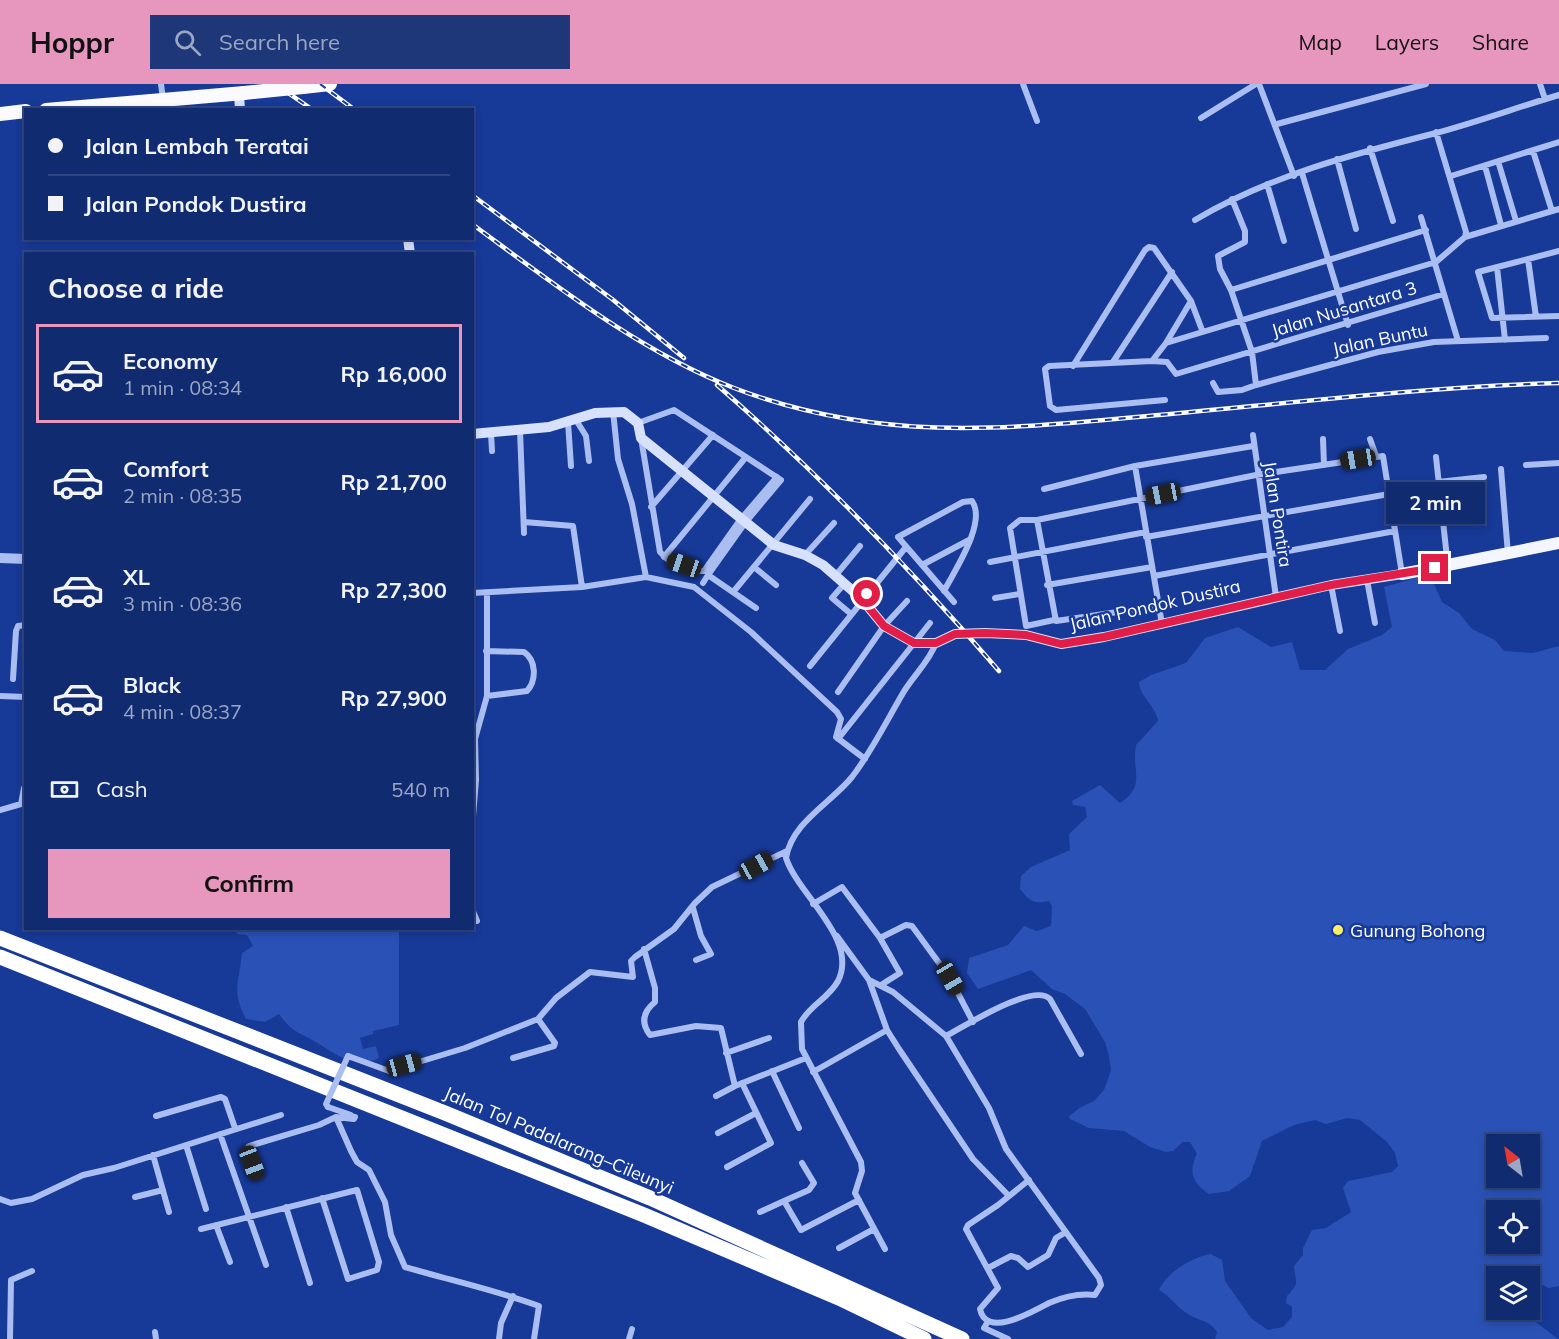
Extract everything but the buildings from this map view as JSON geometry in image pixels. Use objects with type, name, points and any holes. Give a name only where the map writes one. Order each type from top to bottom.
[{"type":"highway","points":[[69,108],[330,84]]},
{"type":"highway","points":[[0,114],[24,111]]},
{"type":"highway","name":"Jalan Tol Padalarang–Cileunyi","points":[[0,938],[445,1113],[650,1198],[962,1339]]},
{"type":"highway","name":"Jalan Tol Padalarang–Cileunyi","points":[[0,957],[644,1215],[839,1298],[924,1339]]},
{"type":"main road","points":[[240,108],[242,93]]},
{"type":"main road","points":[[474,434],[520,431],[613,411],[624,412],[638,423],[641,438],[743,522],[774,545],[805,555],[836,575],[862,599],[884,626],[914,643]]},
{"type":"main road","name":"Jalan Pondok Dustira","points":[[914,643],[936,643],[955,634],[985,633],[1026,635],[1061,644],[1162,624],[1331,585],[1508,555],[1559,543]]},
{"type":"street","points":[[161,84],[163,100]]},
{"type":"street","points":[[1023,84],[1037,121]]},
{"type":"street","points":[[1201,118],[1258,84],[1277,124],[1294,176]]},
{"type":"street","points":[[1277,124],[1426,84]]},
{"type":"street","points":[[1540,84],[1545,99]]},
{"type":"street","points":[[1194,220],[1267,184],[1336,159],[1559,95]]},
{"type":"street","points":[[1436,132],[1451,176],[1465,237]]},
{"type":"street","points":[[1451,176],[1559,142]]},
{"type":"street","points":[[1370,148],[1393,221]]},
{"type":"street","points":[[1166,343],[1202,330],[1241,321],[1436,262],[1465,237],[1556,210],[1533,151]]},
{"type":"street","points":[[1336,159],[1356,229]]},
{"type":"street","points":[[1498,162],[1516,221]]},
{"type":"street","points":[[1485,166],[1501,225]]},
{"type":"street","points":[[1302,173],[1348,325]]},
{"type":"street","points":[[1267,184],[1284,241]]},
{"type":"street","points":[[1232,200],[1245,238],[1242,245],[1218,256],[1220,269],[1231,291],[1252,352],[1256,384]]},
{"type":"street","points":[[1421,217],[1458,341]]},
{"type":"street","points":[[1231,291],[1426,231]]},
{"type":"street","points":[[1073,366],[1145,249],[1154,248],[1172,272],[1191,301],[1202,330]]},
{"type":"street","points":[[1559,251],[1478,273],[1491,317],[1504,319],[1559,316]]},
{"type":"street","points":[[1528,259],[1536,317]]},
{"type":"street","points":[[1497,267],[1505,340]]},
{"type":"street","points":[[1113,362],[1172,272]]},
{"type":"street","name":"Jalan Nusantara 3","points":[[1152,361],[1167,362],[1176,374],[1348,325],[1444,294]]},
{"type":"street","points":[[1165,400],[1056,410],[1050,406],[1045,369],[1049,366],[1152,361],[1166,343],[1191,301]]},
{"type":"street","name":"Jalan Buntu","points":[[1213,383],[1218,392],[1242,390],[1256,384],[1378,352],[1458,341],[1546,338]]},
{"type":"street","points":[[638,423],[674,410],[781,480],[704,570],[663,557],[660,552],[641,438]]},
{"type":"street","points":[[613,411],[618,459],[632,504],[646,577]]},
{"type":"street","points":[[572,421],[586,436],[589,461]]},
{"type":"street","points":[[571,466],[572,421]]},
{"type":"street","points":[[520,431],[524,533]]},
{"type":"street","points":[[491,433],[492,451]]},
{"type":"street","points":[[651,507],[713,435]]},
{"type":"street","name":"Jalan Pontira","points":[[1252,435],[1256,475],[1276,597]]},
{"type":"street","points":[[1323,439],[1324,465]]},
{"type":"street","points":[[1370,439],[1376,456]]},
{"type":"street","points":[[1044,489],[1135,466],[1253,446]]},
{"type":"street","points":[[1159,606],[1026,626],[1012,557],[1010,528],[1020,520],[1037,520],[1256,475],[1376,456],[1385,459],[1402,574]]},
{"type":"street","points":[[663,557],[746,457]]},
{"type":"street","points":[[1436,457],[1446,558],[1451,565]]},
{"type":"street","points":[[1526,465],[1559,463]]},
{"type":"street","points":[[1135,466],[1162,624]]},
{"type":"street","points":[[1501,469],[1508,555]]},
{"type":"street","points":[[1438,482],[1484,477]]},
{"type":"street","points":[[990,562],[1389,494]]},
{"type":"street","points":[[734,591],[810,499]]},
{"type":"street","points":[[944,591],[970,540],[977,514],[973,502],[968,500],[897,537],[922,565],[944,591],[954,602]]},
{"type":"street","points":[[1037,520],[1054,620]]},
{"type":"street","points":[[524,522],[573,526],[582,587]]},
{"type":"street","points":[[703,583],[743,522]]},
{"type":"street","points":[[805,555],[834,523]]},
{"type":"street","points":[[1155,576],[1395,531]]},
{"type":"street","points":[[922,565],[970,540]]},
{"type":"street","points":[[836,575],[860,546]]},
{"type":"street","points":[[810,666],[906,547]]},
{"type":"street","points":[[0,558],[24,559]]},
{"type":"street","points":[[754,567],[776,585]]},
{"type":"street","points":[[1047,585],[1152,567]]},
{"type":"street","points":[[708,575],[756,608]]},
{"type":"street","points":[[474,592],[582,587],[646,577],[700,591],[751,632],[837,712],[841,719],[838,739]]},
{"type":"street","points":[[1367,580],[1375,623]]},
{"type":"street","points":[[845,583],[832,598],[851,614]]},
{"type":"street","points":[[1331,585],[1340,631]]},
{"type":"street","points":[[474,761],[476,730],[487,696],[487,593]]},
{"type":"street","points":[[995,598],[1019,594]]},
{"type":"street","points":[[838,692],[884,626],[907,601]]},
{"type":"street","points":[[838,739],[930,623]]},
{"type":"street","points":[[13,680],[16,631],[18,626],[24,625]]},
{"type":"street","points":[[936,643],[932,654],[902,695],[865,759],[850,779],[797,832],[787,851],[788,865],[813,904],[869,981],[887,1030],[974,1159],[1009,1196]]},
{"type":"street","points":[[486,651],[524,652],[531,658],[534,671],[532,685],[528,691],[487,696]]},
{"type":"street","points":[[0,696],[24,697]]},
{"type":"street","points":[[838,739],[865,759]]},
{"type":"street","points":[[0,810],[21,804],[24,788]]},
{"type":"street","points":[[257,1177],[247,1149],[249,1146],[319,1125],[336,1117],[356,1117],[328,1107],[326,1104],[348,1056],[389,1071],[465,1048],[538,1019],[556,998],[585,974],[595,971],[633,977],[631,962],[644,949],[674,929],[695,903],[712,887],[787,851]]},
{"type":"street","points":[[813,904],[842,887],[880,938],[900,973],[881,985]]},
{"type":"street","points":[[693,908],[701,936],[711,954],[696,960]]},
{"type":"street","points":[[474,914],[477,921]]},
{"type":"street","points":[[880,938],[906,925],[912,926],[950,978],[973,1022]]},
{"type":"street","points":[[836,934],[843,970],[832,991],[809,1011],[801,1022],[800,1040],[806,1058],[861,1162],[862,1171],[855,1192],[885,1249]]},
{"type":"street","points":[[644,949],[656,993],[655,1002],[647,1008],[643,1017],[649,1034],[654,1035],[696,1026],[717,1027],[723,1032],[726,1053],[739,1085],[771,1143],[727,1167]]},
{"type":"street","points":[[869,981],[881,985],[946,1036],[989,1108],[1006,1149],[1099,1278],[1101,1285],[1095,1294],[1070,1296],[1049,1304],[1009,1326],[987,1323]]},
{"type":"street","points":[[946,1036],[1023,998],[1045,994],[1081,1054]]},
{"type":"street","points":[[513,1058],[555,1045],[538,1019]]},
{"type":"street","points":[[813,1072],[887,1030]]},
{"type":"street","points":[[726,1053],[769,1038]]},
{"type":"street","points":[[716,1096],[806,1058]]},
{"type":"street","points":[[772,1071],[799,1128]]},
{"type":"street","points":[[156,1116],[221,1097],[225,1100],[235,1128]]},
{"type":"street","points":[[718,1133],[756,1113]]},
{"type":"street","points":[[0,1199],[6,1203],[23,1201],[83,1175],[186,1145],[280,1114]]},
{"type":"street","points":[[336,1117],[357,1162],[369,1170],[385,1202],[391,1235],[405,1267],[513,1296],[540,1306],[534,1339]]},
{"type":"street","points":[[220,1134],[266,1264]]},
{"type":"street","points":[[186,1145],[206,1209]]},
{"type":"street","points":[[153,1155],[169,1212]]},
{"type":"street","points":[[760,1212],[812,1187],[813,1181],[802,1163]]},
{"type":"street","points":[[987,1323],[980,1309],[998,1288],[966,1229],[969,1224],[1029,1179]]},
{"type":"street","points":[[135,1197],[163,1190]]},
{"type":"street","points":[[201,1229],[286,1207],[322,1198],[354,1190],[359,1192],[379,1262],[377,1270],[348,1279],[322,1198]]},
{"type":"street","points":[[784,1201],[793,1220],[802,1230],[859,1200]]},
{"type":"street","points":[[286,1207],[310,1283]]},
{"type":"street","points":[[216,1225],[230,1262]]},
{"type":"street","points":[[839,1248],[874,1229]]},
{"type":"street","points":[[988,1268],[1011,1256],[1018,1258],[1029,1267],[1048,1255],[1056,1238],[1065,1232]]},
{"type":"street","points":[[10,1339],[11,1280],[32,1271]]},
{"type":"street","points":[[499,1339],[501,1323],[513,1296]]},
{"type":"street","points":[[987,1323],[984,1328],[1008,1339]]},
{"type":"street","points":[[629,1339],[632,1329]]},
{"type":"shaded area","points":[[1423,576],[1431,577],[1442,602],[1459,613],[1472,629],[1495,640],[1504,651],[1533,653],[1559,646],[1559,1286],[1549,1288],[1540,1284],[1540,1266],[1486,1266],[1486,1320],[1533,1320],[1558,1339],[1215,1339],[1217,1332],[1214,1328],[1189,1315],[1159,1290],[1168,1277],[1188,1262],[1211,1254],[1222,1260],[1225,1281],[1251,1318],[1268,1330],[1283,1327],[1292,1317],[1292,1307],[1286,1303],[1287,1296],[1296,1284],[1294,1266],[1303,1255],[1303,1248],[1312,1230],[1326,1228],[1351,1212],[1343,1188],[1348,1181],[1392,1172],[1398,1166],[1395,1153],[1387,1142],[1360,1120],[1347,1118],[1326,1124],[1315,1120],[1294,1125],[1262,1141],[1250,1176],[1229,1191],[1209,1194],[1199,1186],[1193,1176],[1194,1160],[1197,1154],[1190,1142],[1183,1142],[1173,1151],[1166,1152],[1150,1147],[1124,1131],[1089,1128],[1070,1119],[1069,1116],[1094,1101],[1104,1090],[1111,1070],[1105,1042],[1085,1009],[1065,994],[1052,989],[1031,970],[978,989],[967,973],[969,958],[1008,945],[1024,926],[1037,931],[1051,926],[1052,906],[1049,901],[1036,902],[1027,897],[1020,889],[1021,876],[1031,867],[1070,850],[1069,834],[1087,817],[1085,807],[1073,805],[1072,801],[1100,785],[1120,803],[1133,790],[1136,784],[1136,745],[1158,721],[1139,682],[1151,675],[1186,663],[1205,638],[1238,627],[1271,647],[1292,642],[1300,670],[1325,670],[1348,649],[1382,635],[1392,627],[1384,587]]},
{"type":"shaded area","points":[[235,930],[399,930],[399,1025],[373,1031],[373,1034],[360,1038],[363,1049],[376,1046],[379,1058],[355,1062],[340,1057],[293,1029],[279,1014],[265,1022],[246,1019],[241,1009],[237,987],[242,953],[253,946],[247,935],[237,934]]},
{"type":"railway","points":[[275,84],[310,108]]},
{"type":"railway","points":[[320,84],[352,108]]},
{"type":"railway","points":[[474,196],[612,299],[684,358]]},
{"type":"railway","points":[[474,225],[598,315],[699,373],[734,388],[788,406],[841,418],[893,425],[945,428],[1050,425],[1409,392],[1559,383]]},
{"type":"railway","points":[[717,385],[791,452],[863,523],[999,671]]},
{"type":"place","name":"Gunung Bohong","points":[[1338,930]]},
{"type":"route","points":[[867,594],[862,599],[880,622],[914,643],[936,643],[955,634],[985,633],[1026,635],[1061,644],[1104,637],[1331,585],[1435,568]]}]
